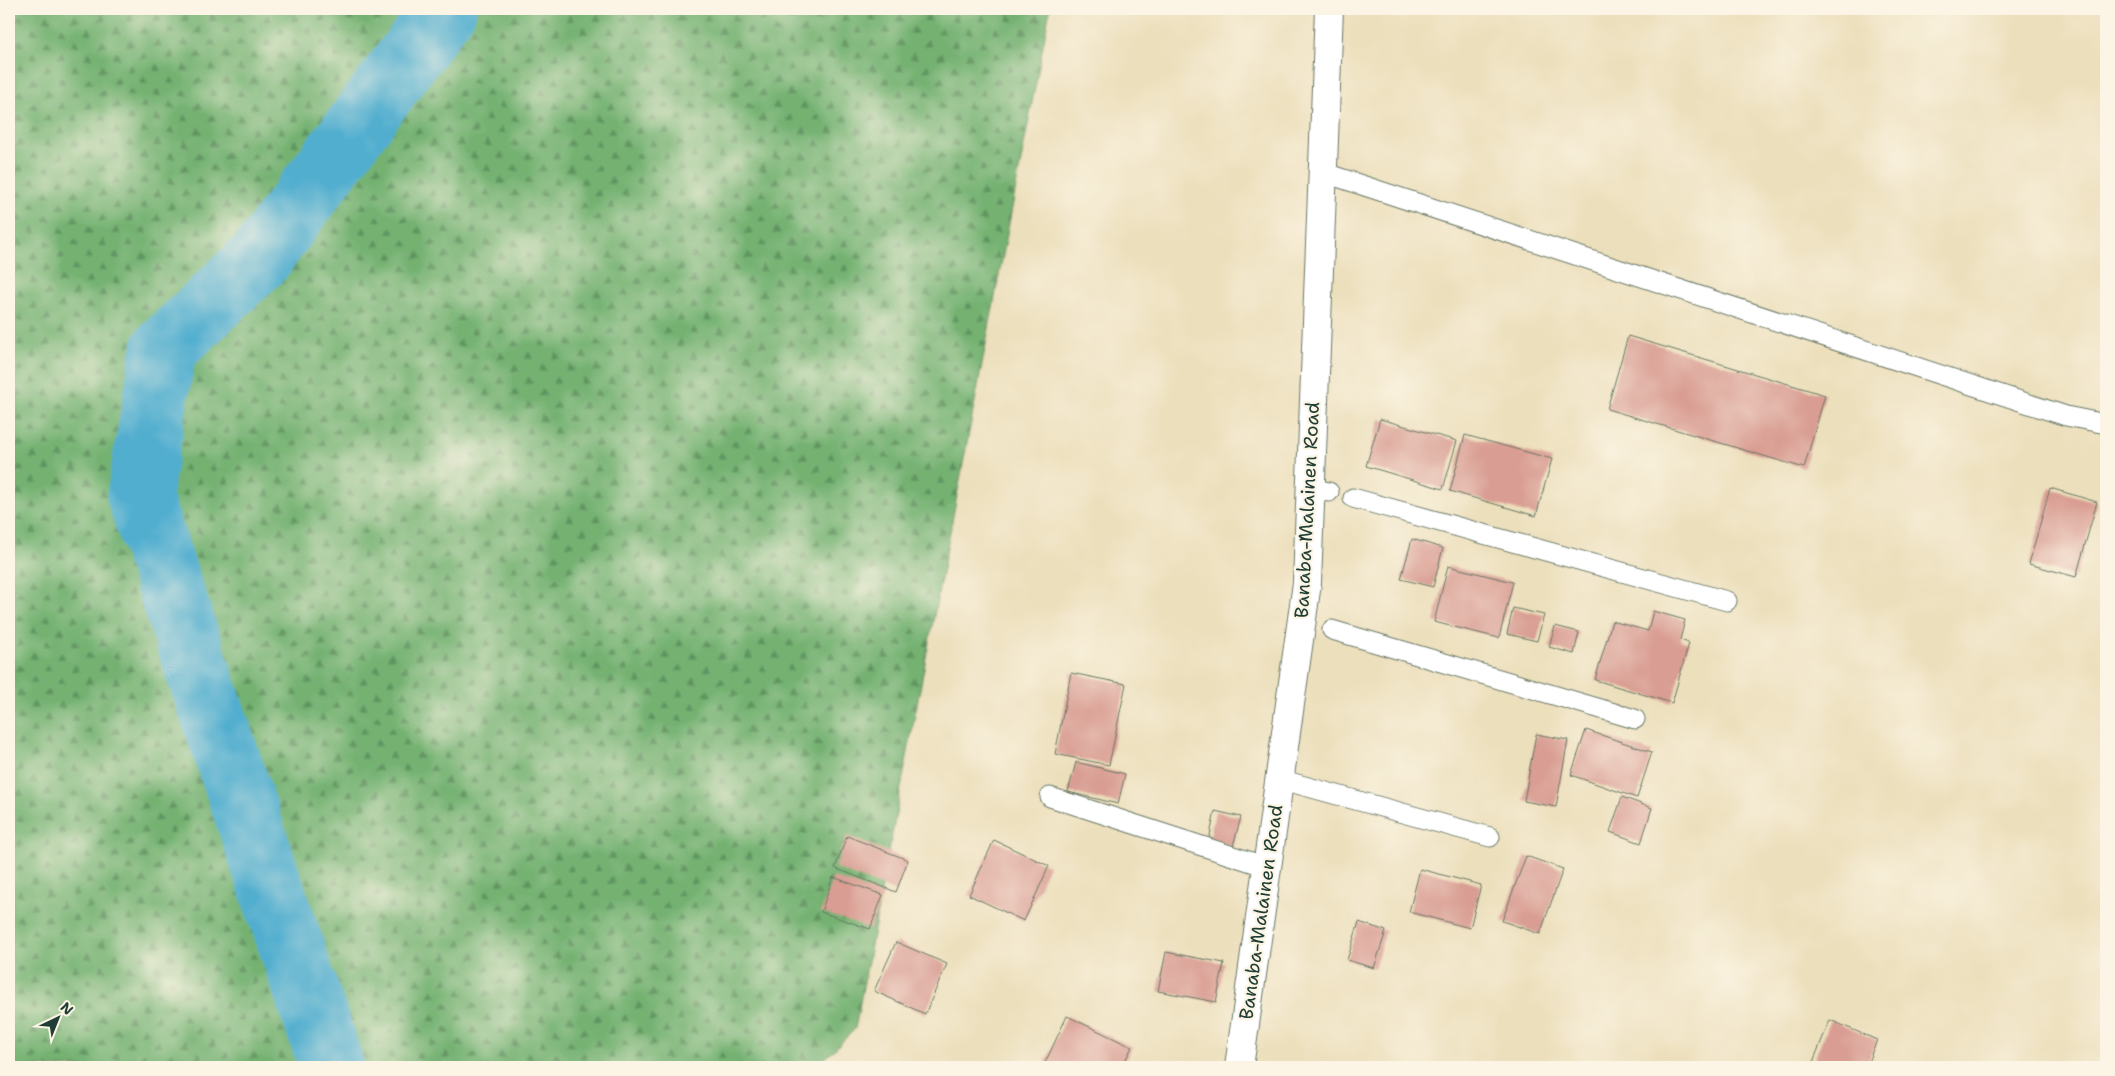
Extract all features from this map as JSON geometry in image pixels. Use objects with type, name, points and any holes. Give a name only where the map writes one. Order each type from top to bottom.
[{"type":"street","name":"Banaba-Malainen Road","points":[[1240,1067],[1279,779],[1316,625],[1307,583],[1319,490],[1322,172],[1329,9]]},
{"type":"lane","points":[[1322,172],[2066,416],[2106,424]]},
{"type":"lane","points":[[1352,498],[1727,601]]},
{"type":"lane","points":[[1316,625],[1635,719]]},
{"type":"lane","points":[[1279,779],[1490,837]]},
{"type":"lane","points":[[1050,797],[1267,867]]},
{"type":"green space","points":[[9,9],[1050,9],[855,1029],[817,1067],[9,1067]]},
{"type":"building","points":[[1628,336],[1825,395],[1804,468],[1607,409]]},
{"type":"building","points":[[1380,419],[1457,441],[1443,489],[1366,466]]},
{"type":"building","points":[[1465,435],[1552,459],[1536,516],[1450,491]]},
{"type":"building","points":[[2050,488],[2097,502],[2076,577],[2029,564]]},
{"type":"building","points":[[1412,539],[1443,548],[1433,587],[1401,579]]},
{"type":"building","points":[[1448,566],[1513,582],[1499,638],[1434,622]]},
{"type":"building","points":[[1513,608],[1544,615],[1537,641],[1507,634]]},
{"type":"building","points":[[1653,611],[1685,620],[1680,640],[1689,643],[1672,703],[1595,680],[1612,621],[1648,631]]},
{"type":"building","points":[[1555,626],[1579,632],[1574,654],[1549,647]]},
{"type":"building","points":[[1071,673],[1126,684],[1109,765],[1055,754]]},
{"type":"building","points":[[1586,730],[1652,752],[1637,798],[1571,775]]},
{"type":"building","points":[[1536,734],[1568,740],[1556,807],[1524,801]]},
{"type":"building","points":[[1076,762],[1125,774],[1118,804],[1068,792]]},
{"type":"building","points":[[1622,797],[1652,808],[1641,843],[1610,832]]},
{"type":"building","points":[[1215,811],[1241,817],[1233,846],[1209,840]]},
{"type":"building","points":[[847,836],[908,860],[896,892],[835,868]]},
{"type":"building","points":[[994,840],[1049,866],[1024,921],[969,895]]},
{"type":"building","points":[[1526,856],[1563,869],[1540,934],[1502,921]]},
{"type":"building","points":[[1420,869],[1481,885],[1470,928],[1409,912]]},
{"type":"building","points":[[833,877],[883,895],[870,929],[821,912]]},
{"type":"building","points":[[1359,922],[1386,931],[1374,968],[1347,960]]},
{"type":"building","points":[[896,942],[947,964],[925,1014],[874,991]]},
{"type":"building","points":[[1166,952],[1224,963],[1216,1002],[1158,991]]},
{"type":"building","points":[[1067,1016],[1132,1047],[1122,1067],[1050,1067],[1044,1065]]},
{"type":"building","points":[[1830,1020],[1877,1040],[1866,1067],[1825,1067],[1813,1062]]},
{"type":"waterway","points":[[332,1067],[139,496],[164,349],[260,258],[444,9]]}]
